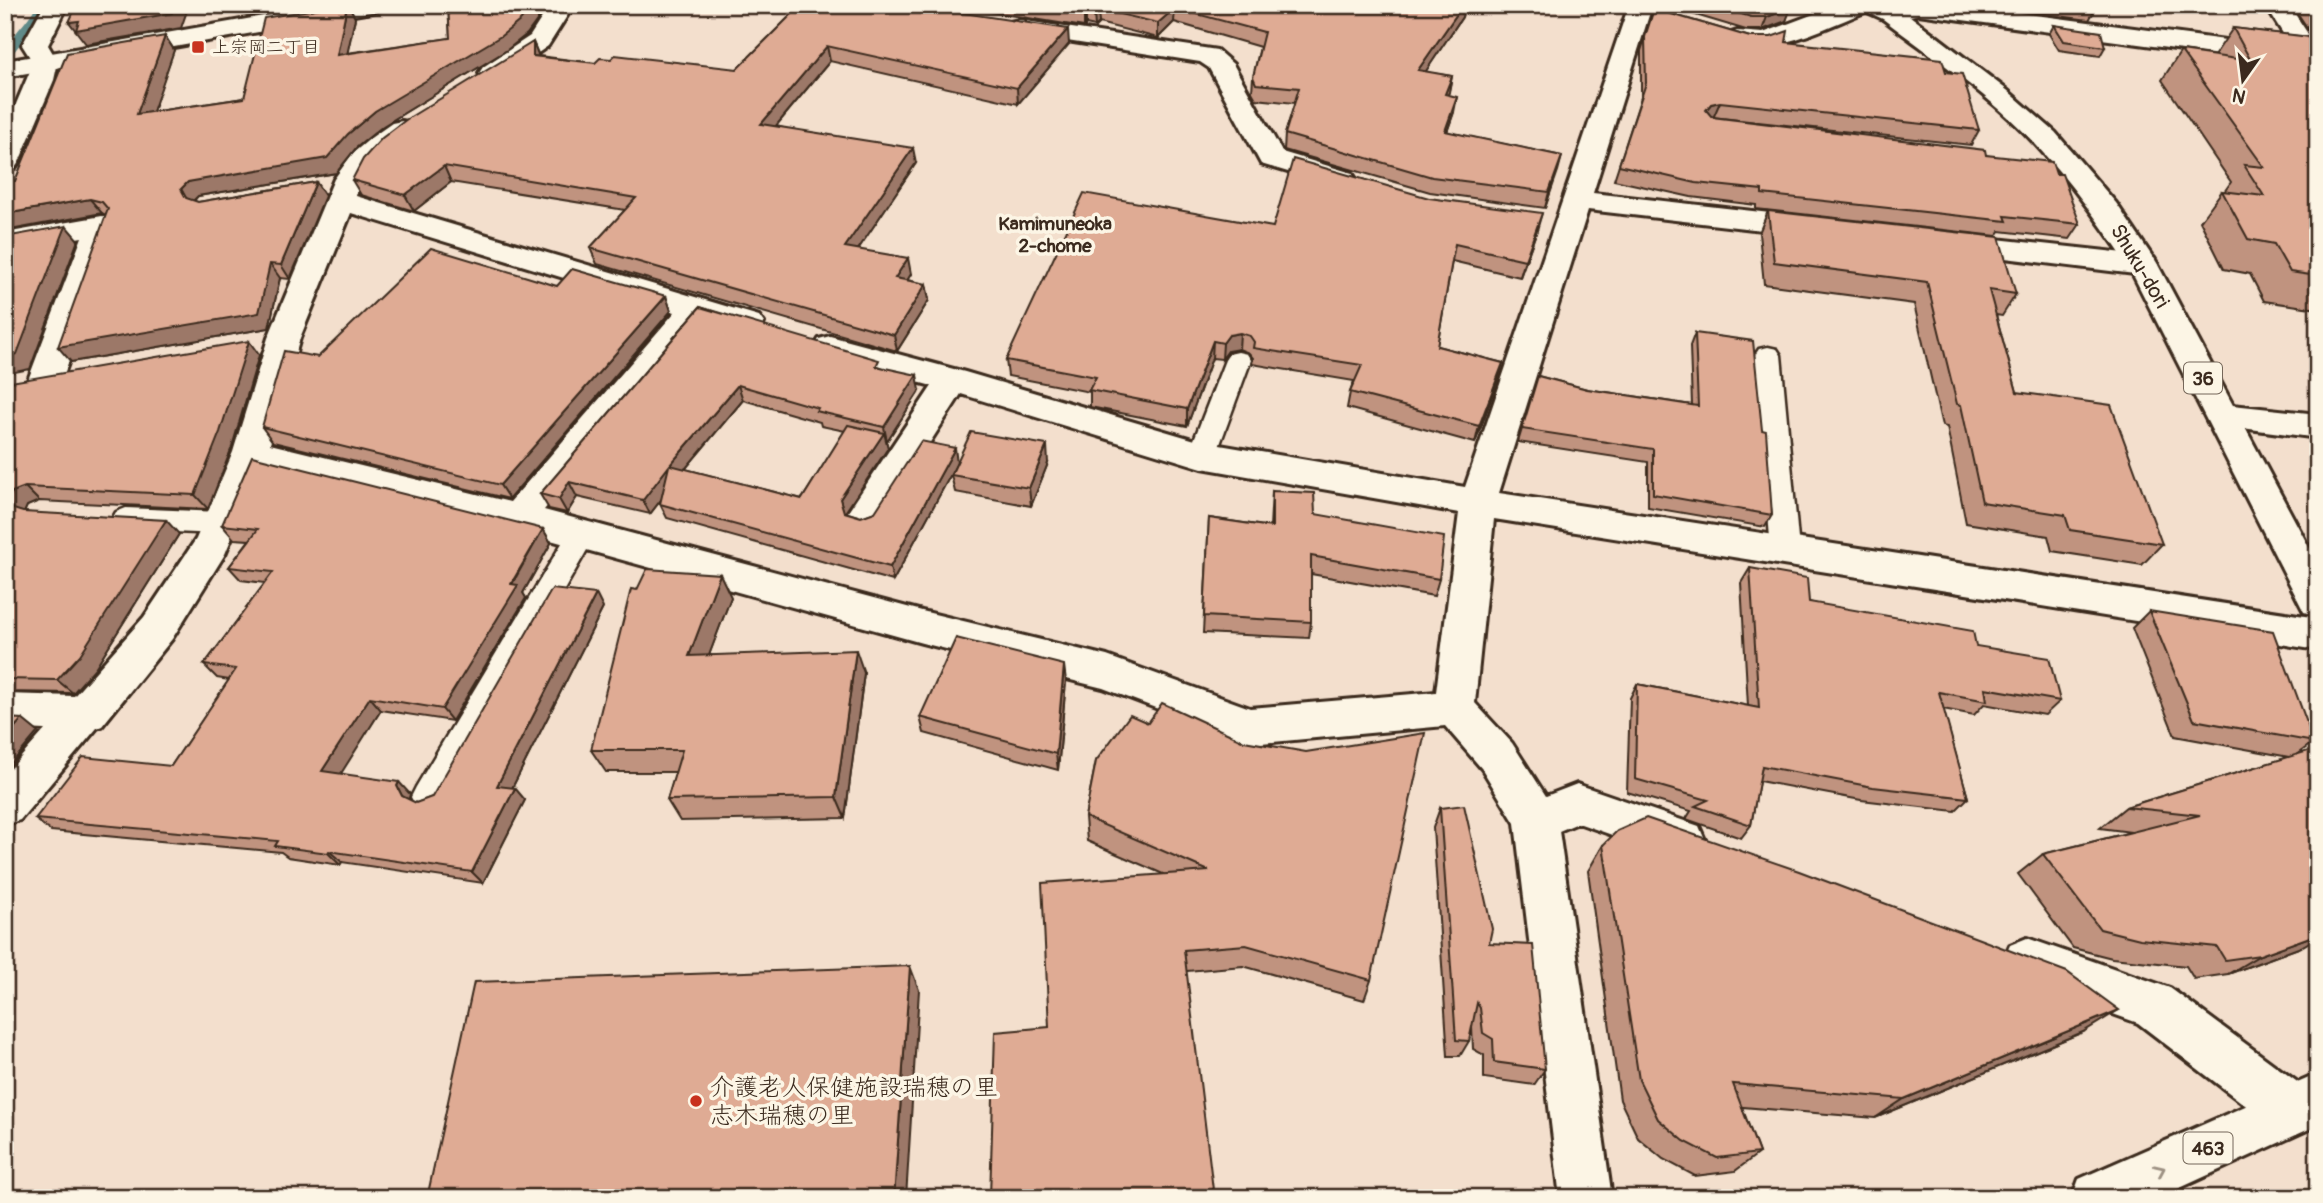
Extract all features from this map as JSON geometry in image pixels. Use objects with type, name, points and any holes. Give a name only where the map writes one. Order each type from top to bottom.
[{"type":"main road","points":[[5,162],[41,80],[45,62],[35,46],[56,5]]},
{"type":"main road","points":[[5,69],[370,5]]},
{"type":"main road","points":[[473,85],[539,41],[562,5]]},
{"type":"main road","points":[[1710,30],[1745,41],[1765,41],[1861,5]]},
{"type":"main road","points":[[2277,5],[2315,60]]},
{"type":"main road","points":[[1899,8],[2315,60]]},
{"type":"main road","name":"Shuku-dori","points":[[1899,8],[1919,34],[1998,96],[2045,138],[2056,164],[2106,209],[2143,265],[2318,601]]},
{"type":"main road","points":[[1586,1198],[1537,820],[1497,756],[1454,708],[1478,503],[1564,214],[1642,10]]},
{"type":"main road","points":[[992,23],[1208,55],[1220,64],[1272,158],[1362,184]]},
{"type":"main road","points":[[5,806],[87,714],[158,628],[212,544],[250,452],[270,340],[335,190],[356,166],[396,133],[418,119]]},
{"type":"main road","points":[[335,190],[696,308],[953,380],[1202,455],[1478,503],[2318,634]]},
{"type":"main road","points":[[1564,214],[1839,230]]},
{"type":"main road","points":[[5,242],[102,225],[32,382],[85,373]]},
{"type":"main road","points":[[1922,240],[2143,265]]},
{"type":"main road","points":[[518,517],[696,308]]},
{"type":"main road","points":[[864,515],[953,380]]},
{"type":"main road","points":[[2223,416],[2318,426]]},
{"type":"main road","points":[[250,452],[518,517],[581,536],[1107,673],[1250,726],[1454,708]]},
{"type":"main road","points":[[5,711],[87,714]]},
{"type":"main road","points":[[1537,820],[1577,803],[1721,853]]},
{"type":"main road","points":[[1983,945],[2153,1005],[2306,1104]]},
{"type":"main road","name":"463","points":[[2098,1198],[2306,1104]]},
{"type":"lane","points":[[1768,355],[1785,550]]},
{"type":"lane","points":[[1202,455],[1238,360]]},
{"type":"lane","points":[[95,517],[220,523]]},
{"type":"lane","points":[[428,797],[581,536]]},
{"type":"building","points":[[77,5],[175,5],[172,13],[76,30],[79,21],[69,22]]},
{"type":"building","points":[[347,5],[337,55],[450,38],[448,5],[532,5],[521,20],[501,36],[375,111],[348,134],[327,158],[188,182],[181,189],[186,198],[198,202],[316,182],[281,265],[270,264],[259,313],[58,347],[108,209],[102,202],[90,199],[5,214],[5,182],[15,181],[67,53],[165,36],[137,114],[244,98],[264,18]]},
{"type":"building","points":[[801,5],[911,5],[1068,29],[1017,88],[827,46],[761,124],[913,148],[845,247],[908,258],[895,278],[926,284],[894,335],[590,248],[636,198],[444,166],[405,195],[352,180],[363,159],[382,138],[407,119],[533,42],[533,56],[595,63],[600,58],[611,59],[615,55],[737,69]]},
{"type":"building","points":[[1041,5],[1463,5],[1418,70],[1452,76],[1445,94],[1457,97],[1445,131],[1562,156],[1549,192],[1432,177],[1285,134],[1299,88],[1256,84],[1253,77],[1264,32],[1175,8],[1158,23],[1098,9],[1084,12]]},
{"type":"building","points":[[1712,5],[1791,5],[1791,8],[1767,17],[1751,17]]},
{"type":"building","points":[[1654,9],[1750,37],[1771,37],[1788,31],[1786,42],[1942,59],[1946,72],[1962,74],[1979,130],[1720,102],[1711,104],[1706,110],[1712,117],[1985,150],[1986,155],[2052,162],[2056,174],[2062,174],[2080,224],[2005,216],[2007,221],[1762,194],[1762,190],[1696,183],[1619,165],[1646,83],[1645,37]]},
{"type":"building","points":[[2054,25],[2101,32],[2105,47],[2064,41]]},
{"type":"building","points":[[2233,28],[2318,38],[2318,276],[2290,272],[2274,244],[2248,239],[2222,191],[2264,196],[2244,165],[2264,167],[2181,51],[2251,61]]},
{"type":"building","points":[[1293,159],[1429,198],[1542,213],[1525,260],[1455,244],[1437,346],[1503,363],[1479,426],[1350,392],[1362,365],[1253,348],[1254,342],[1250,336],[1240,333],[1229,335],[1223,343],[1213,341],[1187,409],[1089,390],[1096,377],[1006,360],[1084,193],[1273,227]]},
{"type":"building","points":[[1768,211],[1999,237],[2016,294],[1989,290],[2017,392],[2111,405],[2162,544],[2070,530],[2065,515],[1982,502],[1961,405],[1957,404],[1927,282],[1774,262]]},
{"type":"building","points":[[66,226],[17,354],[5,357],[5,237]]},
{"type":"building","points":[[431,248],[557,286],[572,269],[666,296],[500,485],[262,427],[284,351],[318,357]]},
{"type":"building","points":[[700,307],[879,360],[876,366],[917,375],[884,427],[816,411],[818,408],[738,385],[670,465],[802,499],[848,425],[884,433],[840,499],[844,512],[861,517],[875,512],[921,441],[955,448],[890,567],[660,504],[669,466],[643,500],[569,482],[559,499],[540,494]]},
{"type":"building","points":[[1695,333],[1753,341],[1762,430],[1766,431],[1772,515],[1653,494],[1653,449],[1522,429],[1538,376],[1587,389],[1698,406]]},
{"type":"building","points":[[249,341],[220,432],[195,495],[25,487],[12,492],[8,501],[13,509],[23,512],[166,520],[80,655],[57,680],[5,679],[5,383]]},
{"type":"building","points":[[971,432],[1047,445],[1029,488],[951,475]]},
{"type":"building","points":[[252,456],[543,529],[511,584],[518,585],[442,709],[370,697],[322,771],[399,782],[397,786],[402,796],[416,803],[432,797],[552,589],[596,594],[497,786],[515,788],[472,872],[329,851],[275,846],[278,841],[35,819],[83,757],[171,766],[236,669],[204,665],[273,572],[229,567],[258,529],[222,525]]},
{"type":"building","points":[[1272,491],[1314,493],[1315,514],[1444,537],[1439,579],[1311,556],[1311,622],[1204,616],[1209,518],[1272,527]]},
{"type":"building","points":[[1750,568],[1807,578],[1809,602],[1973,631],[1976,646],[2049,658],[2060,701],[1985,688],[1987,701],[1939,692],[1968,798],[1873,787],[1762,766],[1751,825],[1695,806],[1708,800],[1635,779],[1637,684],[1759,708]]},
{"type":"building","points":[[647,569],[720,574],[689,656],[856,650],[836,797],[667,800],[682,750],[591,750],[631,589],[637,590]]},
{"type":"building","points":[[2149,611],[2273,631],[2314,742],[2194,720]]},
{"type":"building","points":[[956,638],[1064,665],[1056,754],[920,717]]},
{"type":"building","points":[[1162,703],[1244,741],[1306,752],[1425,733],[1371,980],[1246,945],[1184,950],[1214,1198],[990,1198],[995,1032],[1049,1027],[1042,883],[1209,871],[1085,817],[1096,761],[1130,715],[1148,723]]},
{"type":"building","points":[[5,718],[22,719],[5,738]]},
{"type":"building","points":[[2318,748],[2318,934],[2260,955],[2225,960],[2217,947],[2140,939],[2100,929],[2043,854],[2200,815],[2126,807]]},
{"type":"building","points":[[1464,805],[1492,929],[1489,943],[1533,945],[1545,1069],[1494,1062],[1493,1039],[1483,1033],[1477,1003],[1469,1041],[1456,1040],[1440,808]]},
{"type":"building","points":[[1646,818],[1799,871],[2067,972],[2119,1010],[1904,1099],[1733,1084],[1759,1153],[1717,1158],[1684,1141],[1658,1119],[1639,1080],[1603,845],[1617,831]]},
{"type":"building","name":"介護老人保健施設瑞穂の里 志木瑞穂の里","points":[[910,966],[894,1198],[427,1198],[474,982]]},
{"type":"waterway","points":[[6,55],[37,15],[41,5]]},
{"type":"place","name":"上宗岡二丁目","points":[[198,47]]},
{"type":"place","name":"介護老人保健施設瑞穂の里 志木瑞穂の里","points":[[696,1101]]},
{"type":"district","name":"Kamimuneoka 2-chome","points":[[1055,234]]}]
